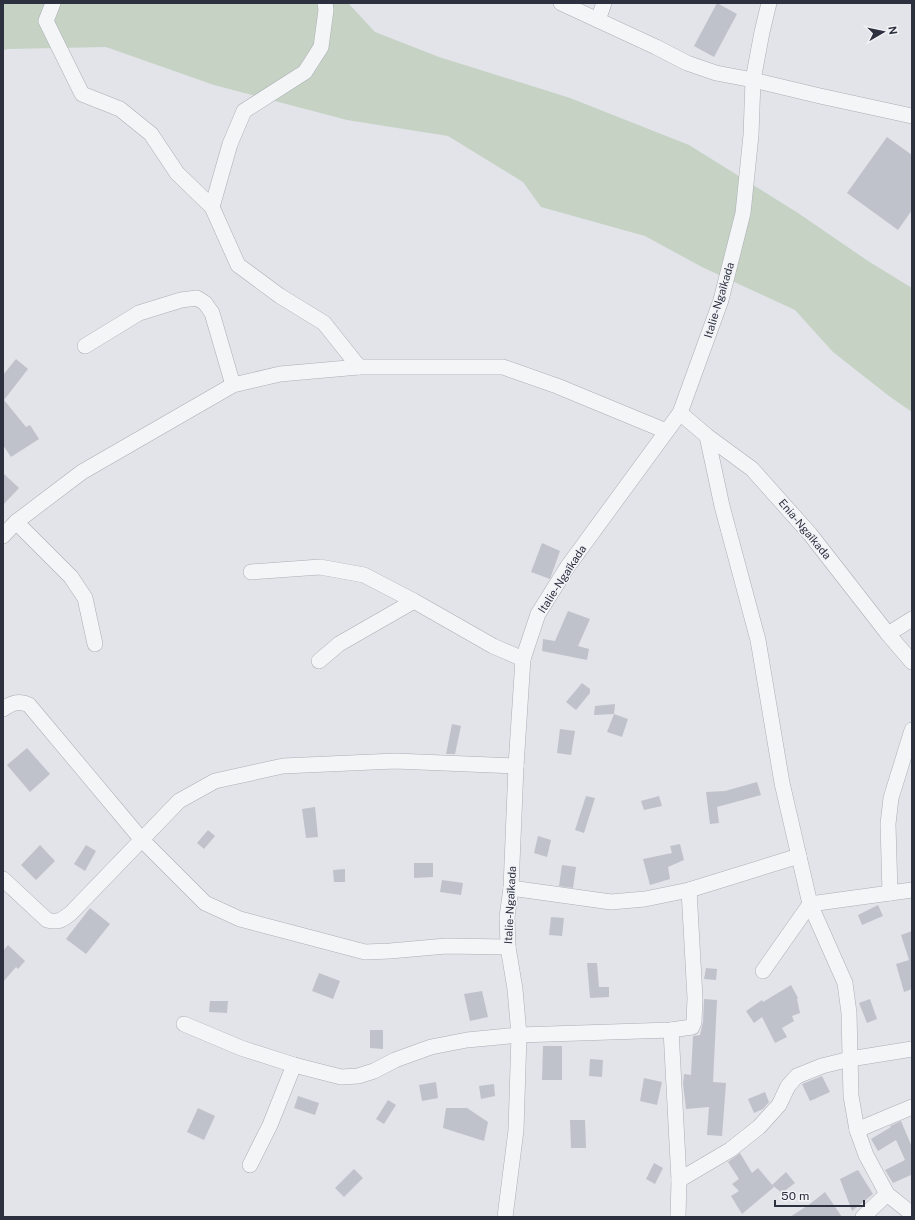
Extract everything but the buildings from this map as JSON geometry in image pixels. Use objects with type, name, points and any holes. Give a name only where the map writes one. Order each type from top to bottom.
[{"type":"street","points":[[53,3],[46,21],[82,94],[120,109],[151,134],[177,173],[212,208],[238,265],[280,296],[324,323],[359,367]]},
{"type":"street","points":[[212,208],[230,144],[244,111],[305,72],[321,47],[326,10],[325,3]]},
{"type":"street","points":[[561,3],[687,63],[716,73],[912,116]]},
{"type":"street","points":[[598,20],[604,3]]},
{"type":"street","name":"Italie-Ngaîkada","points":[[506,1217],[516,1130],[519,1035],[515,989],[508,947],[507,917],[511,888],[516,766],[524,659],[538,614],[568,566],[680,413],[722,300],[743,213],[751,135],[753,80],[769,3]]},
{"type":"street","points":[[85,346],[139,313],[181,300],[197,298],[205,303],[212,313],[233,385]]},
{"type":"street","points":[[3,536],[16,522],[82,472],[233,385],[280,374],[359,367],[503,367],[557,386],[666,431]]},
{"type":"street","name":"Enia-Ngaîkada","points":[[680,413],[707,436],[752,469],[810,534],[888,634],[912,662]]},
{"type":"street","points":[[707,436],[722,506],[758,640],[782,783],[810,904],[845,983],[849,1013],[851,1096],[857,1130],[866,1155],[887,1194],[912,1214]]},
{"type":"street","points":[[16,522],[71,577],[85,598],[95,644]]},
{"type":"street","points":[[251,572],[320,567],[364,575],[414,601],[493,646],[524,659]]},
{"type":"street","points":[[319,661],[340,644],[414,601]]},
{"type":"street","points":[[888,634],[912,619]]},
{"type":"street","points":[[3,709],[12,704],[22,702],[28,705],[142,840],[205,903],[240,919],[365,952],[390,952],[446,946],[508,947]]},
{"type":"street","points":[[890,893],[888,824],[891,798],[912,730]]},
{"type":"street","points":[[3,879],[47,920],[55,922],[62,920],[71,913],[179,801],[216,781],[283,766],[396,761],[516,766]]},
{"type":"street","points":[[511,888],[611,902],[645,899],[689,890],[799,856]]},
{"type":"street","points":[[184,1024],[241,1048],[294,1065],[341,1077],[358,1076],[374,1071],[395,1060],[431,1047],[467,1040],[519,1035],[672,1030],[692,1027],[694,1022],[695,998],[689,890]]},
{"type":"street","points":[[763,971],[810,904],[912,890]]},
{"type":"street","points":[[672,1030],[679,1180],[678,1217]]},
{"type":"street","points":[[679,1180],[730,1150],[759,1127],[779,1105],[788,1086],[797,1076],[822,1066],[850,1059],[912,1049]]},
{"type":"street","points":[[250,1165],[270,1124],[294,1065]]},
{"type":"street","points":[[857,1130],[912,1107]]},
{"type":"street","points":[[863,1217],[887,1194]]},
{"type":"green space","points":[[3,3],[346,3],[349,4],[375,32],[439,57],[570,98],[689,145],[798,213],[868,261],[912,288],[912,412],[833,352],[795,310],[702,267],[645,236],[541,207],[523,182],[448,136],[347,120],[214,85],[106,47],[3,50]]}]
